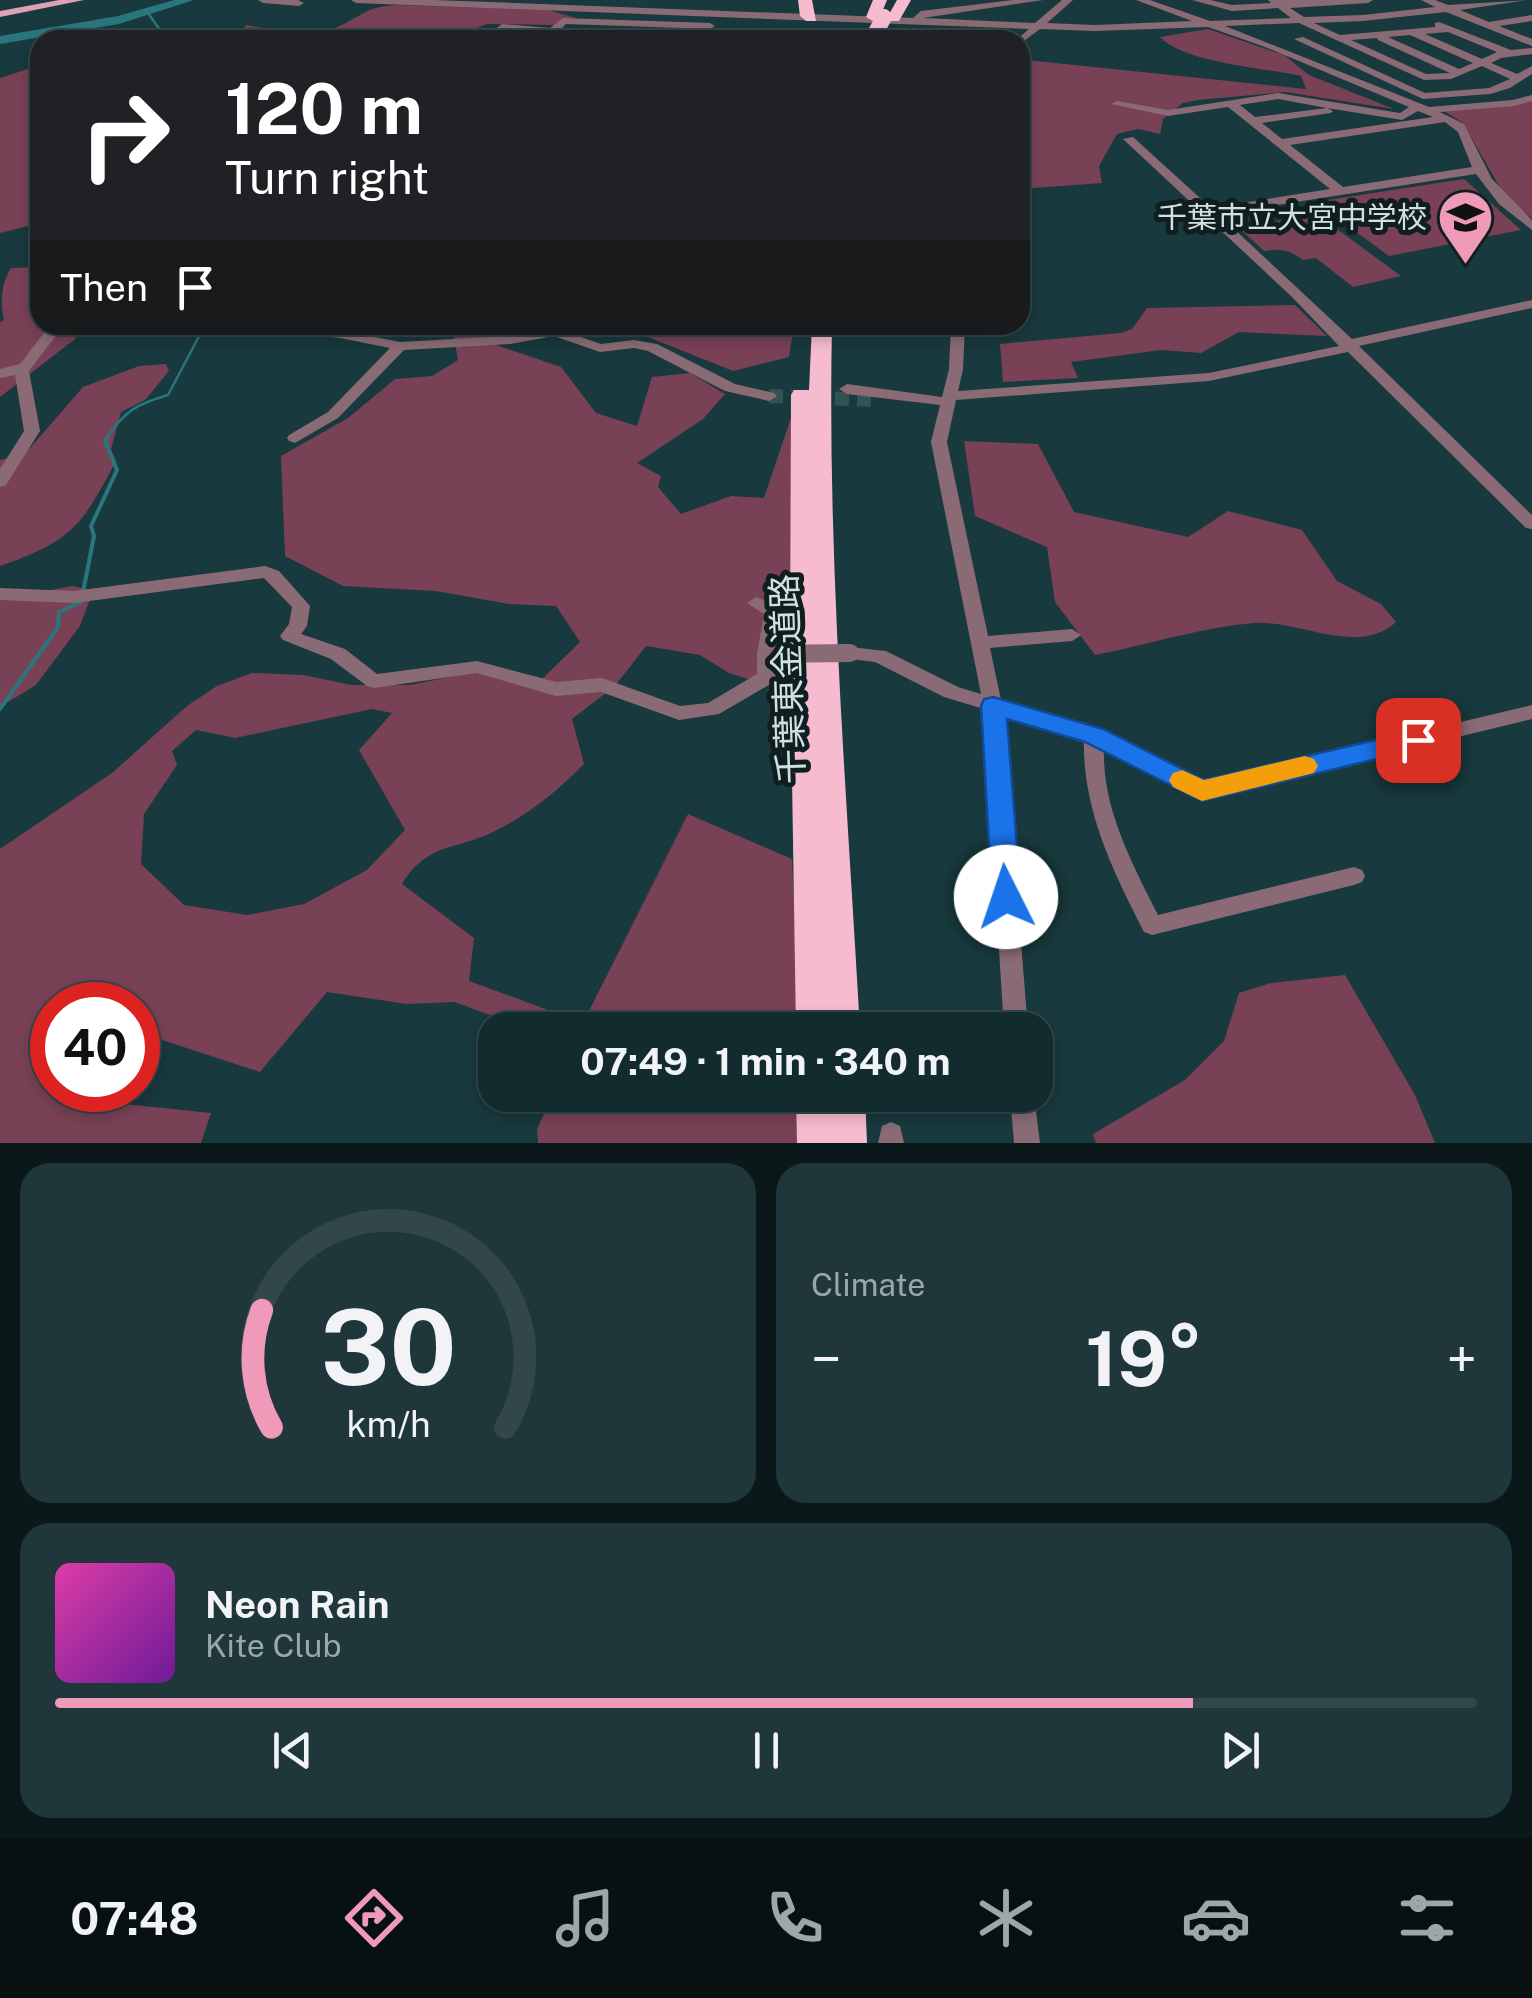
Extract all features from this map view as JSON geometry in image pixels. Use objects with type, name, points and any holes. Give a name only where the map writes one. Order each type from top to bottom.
[{"type":"highway","points":[[805,0],[805,12],[811,18],[816,13],[816,0]]},
{"type":"highway","points":[[880,0],[885,29]]},
{"type":"highway","points":[[885,29],[892,0]]},
{"type":"highway","points":[[885,29],[904,0]]},
{"type":"highway","name":"千葉東金道路","points":[[805,335],[803,633],[813,1012]]},
{"type":"highway","name":"千葉東金道路","points":[[822,335],[819,415],[824,594],[842,1012]]},
{"type":"highway","points":[[815,1112],[816,1143]]},
{"type":"highway","points":[[847,1112],[849,1143]]},
{"type":"main road","points":[[0,14],[78,0]]},
{"type":"street","points":[[263,0],[296,2]]},
{"type":"street","points":[[356,0],[638,5],[811,18],[885,29],[920,14],[1038,0]]},
{"type":"street","points":[[1030,33],[1068,0]]},
{"type":"street","points":[[1141,0],[1259,42],[1448,118],[1464,131],[1479,170],[1502,200],[1532,226]]},
{"type":"street","points":[[1197,0],[1224,8],[1368,0]]},
{"type":"street","points":[[1378,0],[1508,53]]},
{"type":"street","points":[[1426,0],[1517,37],[1532,47]]},
{"type":"street","points":[[1472,0],[1487,6]]},
{"type":"street","points":[[554,30],[563,20],[885,29],[1304,22],[1414,14],[1523,0]]},
{"type":"street","points":[[1278,4],[1304,22],[1428,78],[1459,73],[1532,47]]},
{"type":"street","points":[[615,30],[625,24],[638,5]]},
{"type":"street","points":[[1488,25],[1532,18]]},
{"type":"street","points":[[1259,42],[1450,29]]},
{"type":"street","points":[[1413,33],[1517,78]]},
{"type":"street","points":[[1517,37],[1532,34]]},
{"type":"street","points":[[1376,36],[1459,73]]},
{"type":"street","points":[[1299,39],[1426,96],[1477,94],[1532,69]]},
{"type":"street","points":[[1355,82],[1405,68]]},
{"type":"street","points":[[1117,104],[1168,113],[1278,96],[1402,118],[1423,107],[1514,103],[1532,98]]},
{"type":"street","points":[[1231,104],[1339,190]]},
{"type":"street","points":[[1252,121],[1347,108],[1374,129]]},
{"type":"street","points":[[1314,112],[1342,133]]},
{"type":"street","points":[[1283,117],[1312,138]]},
{"type":"street","points":[[1280,143],[1448,118]]},
{"type":"street","points":[[1129,139],[1532,524]]},
{"type":"street","points":[[1206,212],[1479,170]]},
{"type":"street","points":[[878,400],[949,402],[1208,376],[1532,304]]},
{"type":"street","points":[[0,374],[21,369],[49,335]]},
{"type":"street","points":[[364,335],[400,346],[538,335]]},
{"type":"street","points":[[563,335],[600,348],[642,339],[662,343],[734,380],[776,390],[776,404],[750,404]]},
{"type":"street","points":[[958,335],[956,369],[939,442],[993,706],[1015,1012]]},
{"type":"street","points":[[623,345],[652,347],[730,388],[770,396]]},
{"type":"street","points":[[295,438],[333,415],[400,346]]},
{"type":"street","points":[[0,482],[32,432],[21,369]]},
{"type":"street","points":[[847,389],[949,402]]},
{"type":"street","points":[[0,594],[74,597],[265,572],[273,575],[302,606],[298,626],[289,636],[338,654],[374,681],[477,667],[556,689],[602,685],[679,713],[712,709],[767,677],[766,654],[773,611],[756,603]]},
{"type":"street","points":[[980,643],[1072,635]]},
{"type":"street","points":[[766,654],[879,656],[950,692],[1094,735],[1202,790],[1532,712]]},
{"type":"street","points":[[1094,735],[1091,762],[1098,800],[1152,926],[1354,876]]},
{"type":"street","points":[[1024,1112],[1027,1143]]},
{"type":"shaded area","points":[[396,5],[548,10],[576,18],[557,25],[487,24],[472,30],[325,30],[373,9]]},
{"type":"shaded area","points":[[247,25],[277,30],[242,30]]},
{"type":"shaded area","points":[[1208,29],[1284,55],[1309,75],[1394,109],[1285,92],[1183,103],[1163,119],[1160,134],[1138,129],[1117,134],[1099,166],[1102,183],[1030,188],[1030,60],[1306,89],[1301,76],[1206,59],[1160,37]]},
{"type":"shaded area","points":[[30,68],[30,226],[0,233],[0,78]]},
{"type":"shaded area","points":[[1532,101],[1532,218],[1506,198],[1463,123],[1444,111]]},
{"type":"shaded area","points":[[1464,179],[1521,230],[1389,256],[1315,202]]},
{"type":"shaded area","points":[[1318,215],[1401,276],[1353,287],[1316,258],[1303,260],[1285,251],[1264,251],[1238,227]]},
{"type":"shaded area","points":[[30,267],[30,335],[76,335],[0,397],[0,322],[4,320],[2,300],[11,268]]},
{"type":"shaded area","points":[[1295,305],[1327,336],[1239,332],[1201,353],[1161,350],[1071,362],[1078,378],[1003,382],[1000,344],[1121,333],[1132,329],[1147,308]]},
{"type":"shaded area","points":[[454,335],[485,335],[499,346],[561,367],[596,413],[637,426],[652,377],[690,373],[725,394],[703,419],[637,463],[661,476],[658,487],[681,514],[731,496],[764,498],[795,406],[793,605],[765,663],[751,680],[729,673],[700,655],[646,646],[615,686],[572,719],[584,764],[574,774],[508,824],[432,854],[402,884],[474,938],[469,981],[553,1012],[482,1012],[455,1002],[407,1004],[327,992],[260,1072],[160,1039],[160,982],[30,982],[30,1112],[160,1112],[160,1108],[211,1113],[201,1143],[0,1143],[0,849],[112,773],[187,706],[217,686],[252,673],[303,675],[352,685],[410,685],[475,672],[538,683],[580,642],[556,606],[509,604],[436,591],[343,586],[285,556],[281,456],[348,418],[395,379],[432,376],[458,360]],"holes":[[[372,709],[392,713],[359,750],[405,830],[367,870],[304,904],[247,915],[184,905],[141,864],[144,814],[177,765],[172,751],[196,730],[235,738]]]},
{"type":"shaded area","points":[[643,335],[792,335],[789,357],[733,371]]},
{"type":"shaded area","points":[[166,364],[169,371],[145,400],[121,412],[111,449],[116,461],[83,517],[44,548],[0,566],[0,460],[24,455],[83,387],[139,366]]},
{"type":"shaded area","points":[[964,441],[1038,444],[1074,512],[1188,537],[1228,511],[1302,530],[1337,581],[1381,604],[1396,622],[1381,632],[1347,637],[1272,624],[1235,625],[1095,655],[1055,602],[1047,547],[975,516]]},
{"type":"shaded area","points":[[73,586],[93,591],[80,626],[36,685],[0,707],[0,599]]},
{"type":"shaded area","points":[[688,814],[792,859],[799,1012],[589,1012]]},
{"type":"shaded area","points":[[1345,975],[1415,1095],[1435,1143],[1096,1143],[1093,1134],[1185,1080],[1224,1041],[1239,993],[1271,983]]},
{"type":"shaded area","points":[[545,1112],[804,1112],[805,1143],[538,1143],[537,1129]]},
{"type":"waterway","points":[[60,30],[119,20],[188,0]]},
{"type":"waterway","points":[[148,13],[160,30]]},
{"type":"waterway","points":[[0,40],[30,35]]},
{"type":"waterway","points":[[106,439],[132,410],[168,395],[200,335]]},
{"type":"waterway","points":[[83,592],[94,536],[91,526],[117,470],[105,441],[108,437]]},
{"type":"waterway","points":[[0,709],[58,627],[59,612],[81,602]]},
{"type":"tunnel","points":[[769,396],[878,400]]},
{"type":"slow traffic","points":[[1182,780],[1202,790],[1305,766]]},
{"type":"place","name":"千葉市立大宮中学校","points":[[1466,267]]},
{"type":"route","points":[[1006,897],[993,706],[1094,735],[1202,790],[1418,740]]}]
